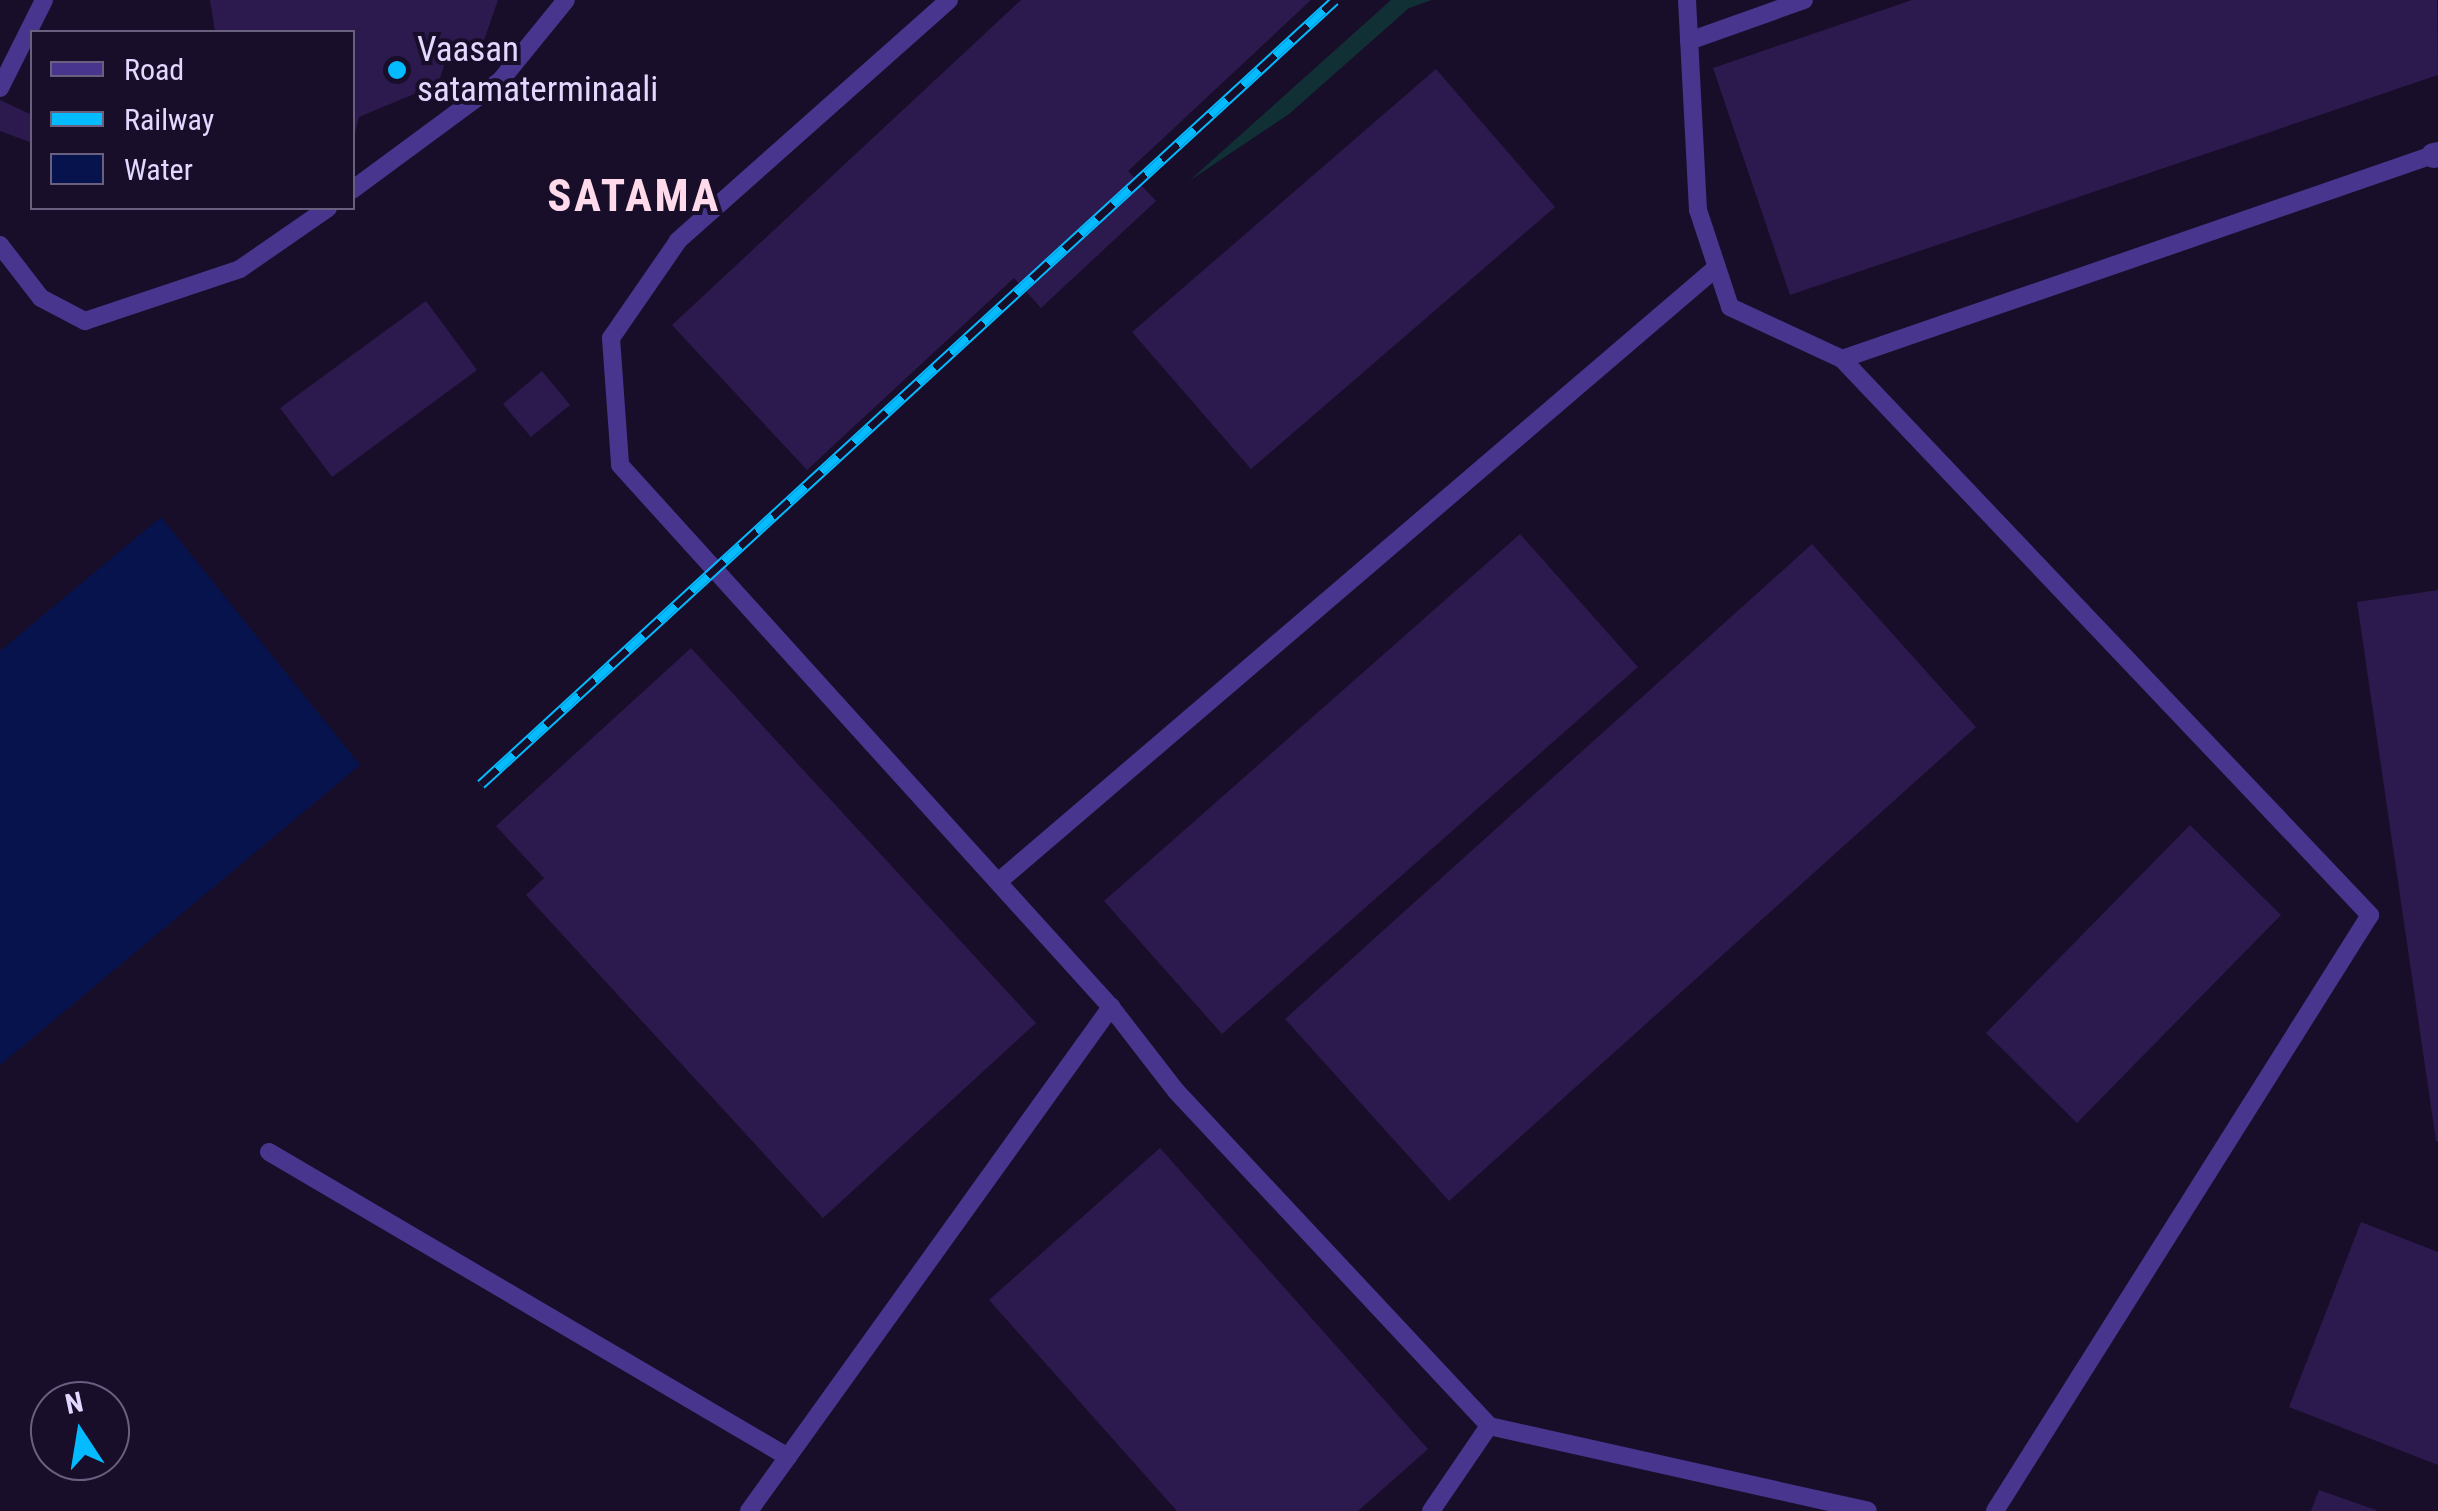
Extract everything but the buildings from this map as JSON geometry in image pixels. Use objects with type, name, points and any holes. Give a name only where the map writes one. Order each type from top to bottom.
[{"type":"lane","points":[[0,88],[44,0]]},
{"type":"lane","points":[[355,188],[500,81],[566,0]]},
{"type":"lane","points":[[949,0],[678,241],[612,338],[620,464],[1111,1007],[1176,1091],[1489,1426],[1796,1503],[1868,1511]]},
{"type":"lane","points":[[1687,0],[1698,210],[1730,307],[1842,359],[2370,915],[1995,1511]]},
{"type":"lane","points":[[1689,41],[1804,0]]},
{"type":"lane","points":[[1842,359],[2436,155]]},
{"type":"lane","points":[[0,245],[41,298],[84,321],[240,268],[325,210]]},
{"type":"lane","points":[[998,882],[1717,267]]},
{"type":"lane","points":[[749,1511],[1111,1007]]},
{"type":"lane","points":[[269,1152],[788,1457]]},
{"type":"lane","points":[[1431,1511],[1489,1426]]},
{"type":"green space","points":[[1391,0],[1432,0],[1409,8],[1289,114],[1189,181]]},
{"type":"water","points":[[161,517],[360,765],[0,1065],[0,651]]},
{"type":"railway","points":[[481,784],[1335,0]]},
{"type":"place","name":"Vaasan satamaterminaali","points":[[397,70]]},
{"type":"district","name":"SATAMA","points":[[634,196]]}]
